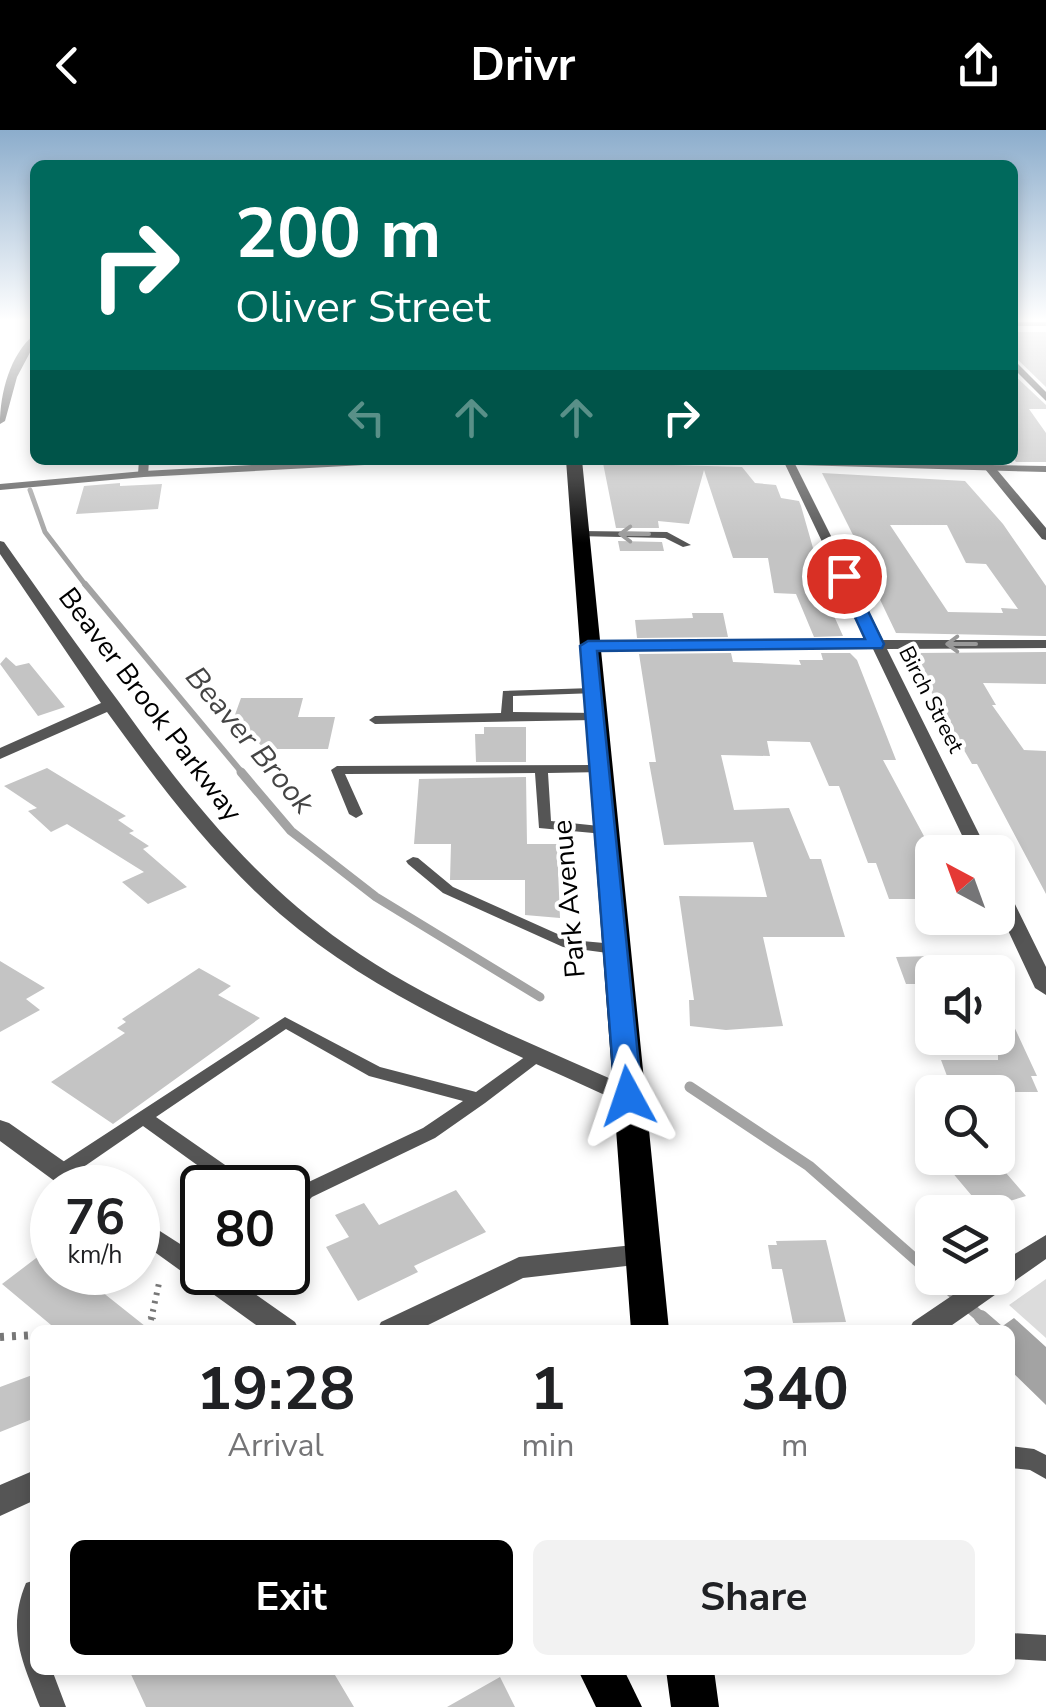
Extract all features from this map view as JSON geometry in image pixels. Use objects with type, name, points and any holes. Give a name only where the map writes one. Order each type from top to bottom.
[{"type":"highway","name":"Park Avenue","points":[[574,465],[650,1325]]},
{"type":"highway","points":[[691,1675],[695,1707]]},
{"type":"main road","points":[[603,1675],[620,1707]]},
{"type":"street","points":[[0,421],[3,396]]},
{"type":"street","points":[[0,487],[144,467],[217,465]]},
{"type":"street","name":"Birch Street","points":[[791,465],[971,835]]},
{"type":"street","points":[[903,465],[1046,469]]},
{"type":"street","points":[[989,468],[1046,536]]},
{"type":"street","name":"Beaver Brook Parkway","points":[[0,545],[112,704],[208,829],[305,924],[389,980],[628,1096]]},
{"type":"street","points":[[588,646],[1046,644]]},
{"type":"street","points":[[0,754],[112,704]]},
{"type":"street","points":[[1015,925],[1046,988]]},
{"type":"street","points":[[0,1128],[52,1165]]},
{"type":"street","points":[[1015,1266],[1046,1245]]},
{"type":"street","points":[[400,1325],[519,1268],[643,1254]]},
{"type":"street","points":[[242,1295],[279,1325]]},
{"type":"street","points":[[930,1325],[973,1295]]},
{"type":"street","points":[[0,1501],[30,1487]]},
{"type":"lane","points":[[579,534],[655,534],[676,538],[686,545]]},
{"type":"lane","points":[[507,716],[508,692],[594,703]]},
{"type":"lane","points":[[375,720],[507,716],[594,703]]},
{"type":"lane","points":[[356,814],[337,770],[599,769]]},
{"type":"lane","points":[[541,770],[544,825],[604,830]]},
{"type":"lane","points":[[413,861],[448,890],[568,944],[615,949]]},
{"type":"lane","points":[[73,1165],[284,1022],[375,1072],[478,1100]]},
{"type":"lane","points":[[310,1190],[429,1133],[539,1055]]},
{"type":"lane","points":[[144,1118],[211,1165]]},
{"type":"lane","points":[[30,1606],[30,1649]]},
{"type":"lane","points":[[1015,1646],[1046,1648]]},
{"type":"lane","points":[[41,1675],[53,1707]]},
{"type":"path","points":[[150,1325],[156,1295]]},
{"type":"path","points":[[0,1337],[30,1336]]},
{"type":"shaded area","points":[[1046,1279],[1046,1338],[1009,1305]]},
{"type":"shaded area","points":[[1014,1318],[1046,1347],[1046,1405],[1015,1375],[1015,1325],[1004,1325]]},
{"type":"building","points":[[1018,396],[1036,396],[1046,405],[1046,409],[1029,409],[1046,433],[1046,462],[1018,462]]},
{"type":"building","points":[[603,465],[742,467],[755,483],[776,485],[781,498],[799,501],[821,576],[816,576],[843,636],[814,637],[796,594],[774,593],[768,558],[733,558],[704,470],[689,524],[658,521],[659,528],[616,528]]},
{"type":"building","points":[[822,473],[965,481],[1003,524],[1046,586],[1046,636],[896,633],[874,587],[879,587]],"holes":[[[890,525],[947,525],[966,563],[986,564],[1018,609],[1001,608],[1003,613],[948,612]]]},
{"type":"building","points":[[162,484],[158,509],[76,514],[84,486]]},
{"type":"building","points":[[618,541],[662,542],[664,551],[620,551]]},
{"type":"building","points":[[692,613],[723,613],[728,637],[637,638],[635,620],[693,618]]},
{"type":"building","points":[[1046,652],[1046,684],[983,683],[996,705],[992,705],[1024,750],[1046,751],[1046,894],[977,764],[972,764],[934,698],[914,653]]},
{"type":"building","points":[[731,653],[733,662],[801,665],[799,660],[823,660],[821,653],[850,653],[857,660],[896,760],[883,760],[923,835],[915,835],[915,899],[889,899],[876,863],[868,863],[839,786],[829,786],[810,742],[767,741],[770,756],[721,755],[734,810],[789,808],[810,859],[821,859],[845,937],[763,937],[783,1026],[726,1030],[690,1026],[689,1000],[694,1000],[679,896],[767,897],[753,842],[664,845],[649,762],[656,762],[639,654]]},
{"type":"building","points":[[6,657],[16,666],[29,663],[65,707],[38,716],[0,664]]},
{"type":"building","points":[[241,698],[303,698],[298,717],[335,717],[328,749],[264,749],[242,723],[232,723]]},
{"type":"building","points":[[484,727],[526,727],[526,762],[476,762],[475,734],[484,734]]},
{"type":"building","points":[[47,768],[126,816],[118,820],[149,846],[143,849],[187,887],[148,904],[122,882],[144,872],[67,824],[51,832],[28,811],[37,808],[4,786]]},
{"type":"building","points":[[526,777],[527,844],[557,844],[560,918],[525,915],[525,880],[450,880],[451,844],[414,844],[419,779]]},
{"type":"building","points":[[915,956],[915,984],[906,984],[896,957]]},
{"type":"building","points":[[0,961],[45,988],[26,999],[40,1010],[0,1032]]},
{"type":"building","points":[[199,968],[231,986],[218,995],[260,1018],[113,1124],[51,1082],[125,1033],[117,1028],[126,1022],[122,1019]]},
{"type":"building","points":[[1015,1029],[1037,1076],[1031,1076],[1038,1092],[1015,1092],[1015,1075],[947,1075],[941,1060],[998,1060],[998,1055],[1015,1055]]},
{"type":"building","points":[[954,1175],[1008,1175],[1026,1196],[1015,1199],[1015,1195],[971,1195]]},
{"type":"building","points":[[456,1190],[486,1232],[414,1266],[418,1272],[358,1301],[326,1247],[349,1237],[335,1215],[364,1203],[379,1225]]},
{"type":"building","points":[[826,1240],[846,1322],[793,1323],[782,1269],[772,1269],[768,1245],[777,1245],[776,1241]]},
{"type":"building","points":[[30,1263],[30,1295],[106,1295],[144,1325],[51,1325],[2,1284]]},
{"type":"building","points":[[30,1376],[30,1420],[0,1432],[0,1387]]},
{"type":"building","points":[[131,1675],[335,1675],[354,1707],[146,1707]]},
{"type":"building","points":[[500,1677],[515,1707],[447,1707]]},
{"type":"waterway","name":"Beaver Brook","points":[[30,490],[45,532],[87,587]]},
{"type":"waterway","name":"Beaver Brook","points":[[85,584],[244,775]]},
{"type":"waterway","name":"Beaver Brook","points":[[241,772],[291,831],[376,897],[540,997]]},
{"type":"waterway","name":"Beaver Brook","points":[[690,1087],[809,1166],[915,1259]]},
{"type":"waterway","name":"Beaver Brook","points":[[955,1295],[984,1320]]},
{"type":"waterway","name":"Beaver Brook","points":[[981,1317],[990,1325]]},
{"type":"route","points":[[628,1096],[588,646],[876,644],[844,576]]}]
